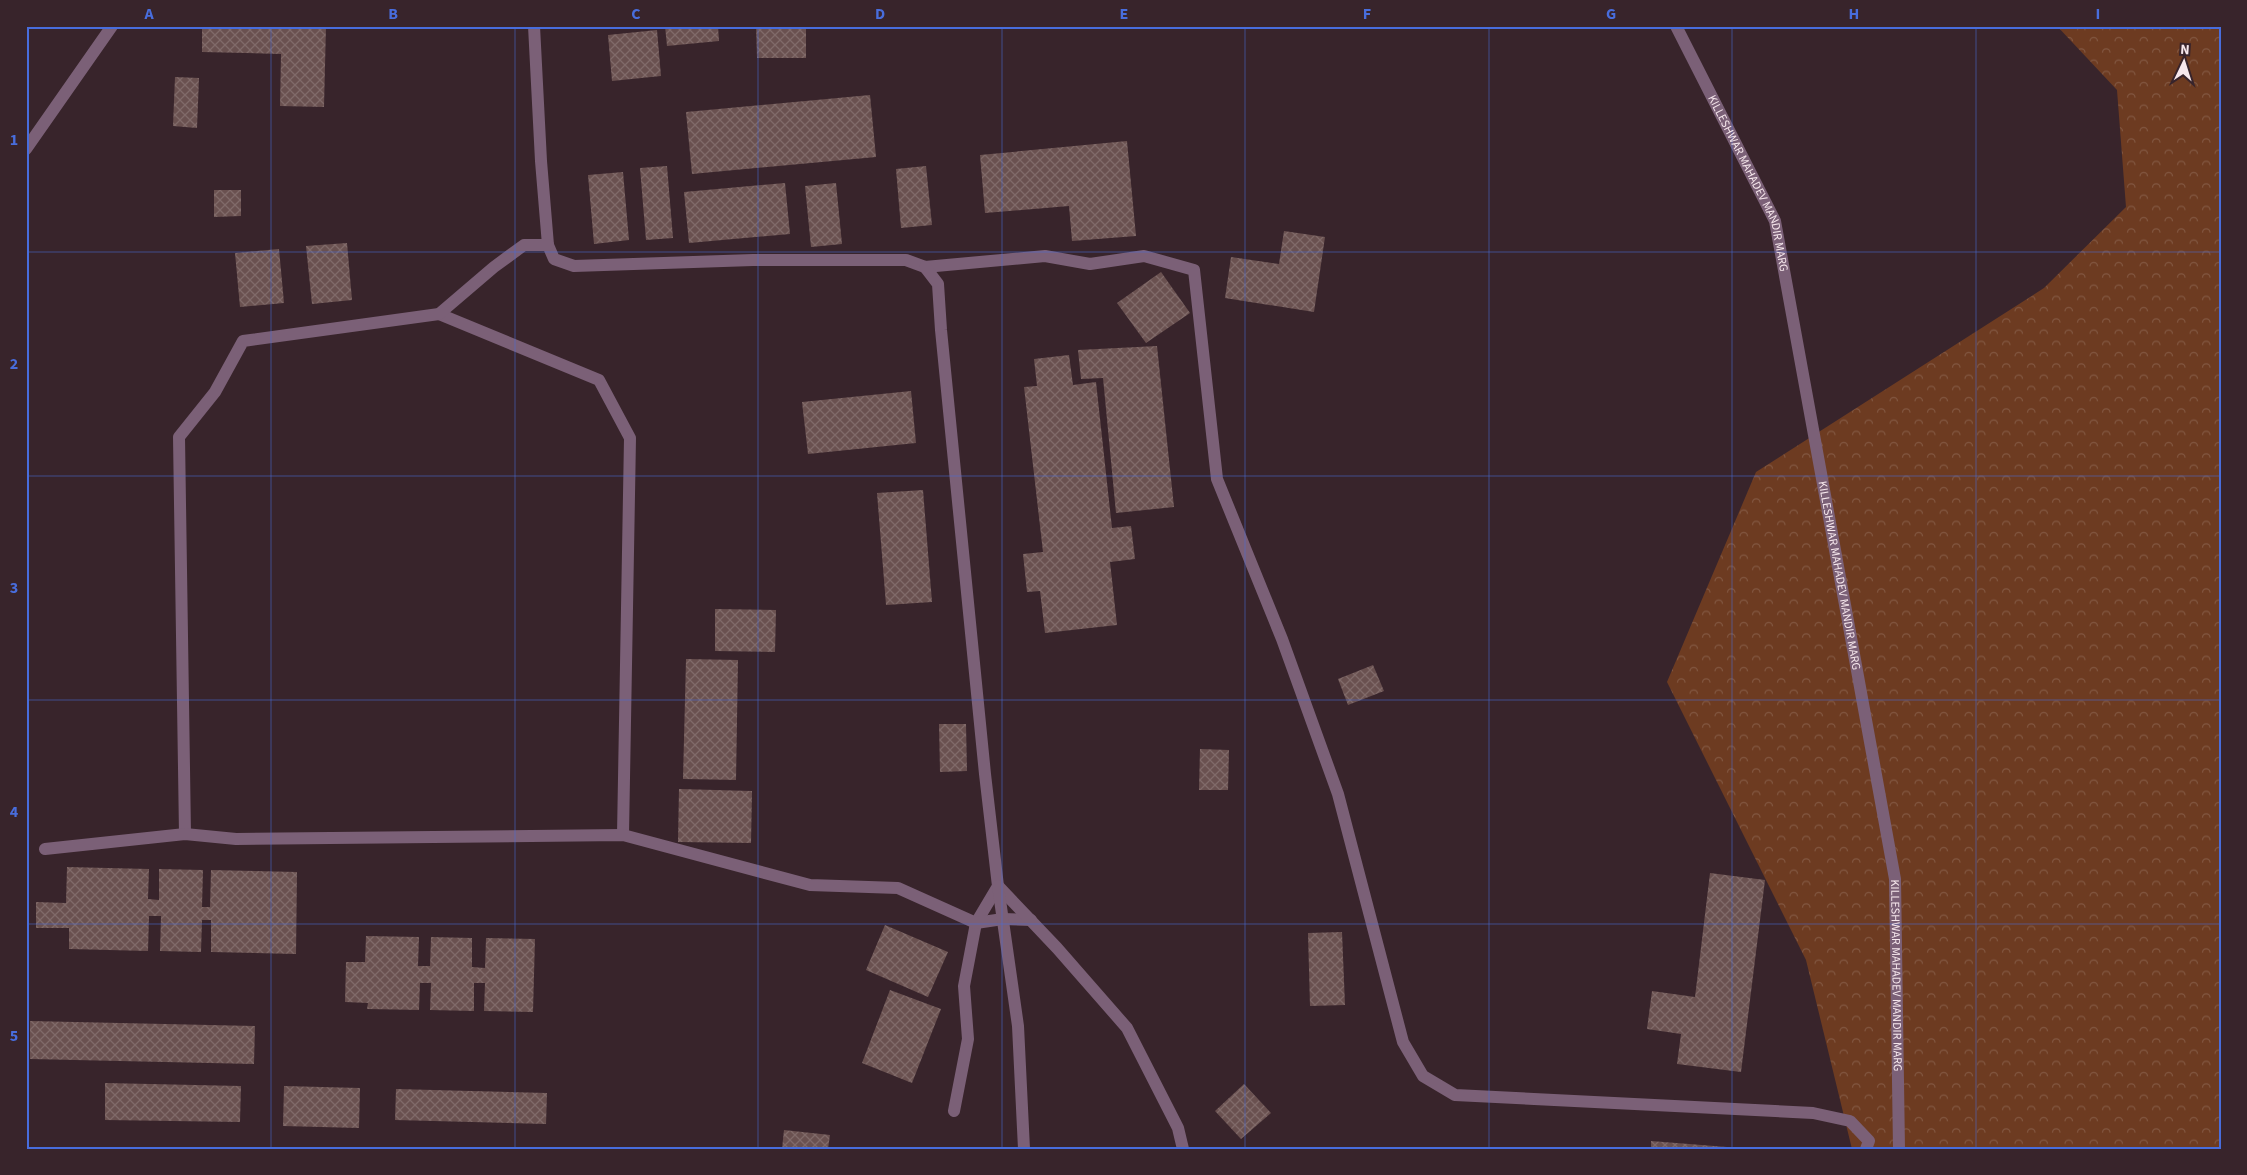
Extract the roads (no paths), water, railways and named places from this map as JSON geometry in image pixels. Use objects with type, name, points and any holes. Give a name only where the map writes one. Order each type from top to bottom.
[{"type":"street","points":[[26,149],[112,26]]},
{"type":"street","points":[[534,26],[540,161],[548,244],[554,259],[574,266],[754,260],[906,260],[925,268],[938,284],[985,774],[998,886],[1018,1026],[1024,1149]]},
{"type":"street","name":"KILLESHWAR MAHADEV MANDIR MARG","points":[[1676,26],[1775,221],[1895,879],[1899,1149]]},
{"type":"street","points":[[439,314],[494,267],[524,245],[548,244]]},
{"type":"street","points":[[925,268],[1045,256],[1090,264],[1144,256],[1194,270],[1217,478],[1282,639],[1338,794],[1403,1042],[1423,1076],[1455,1095],[1813,1113],[1850,1121],[1868,1141],[1866,1149]]},
{"type":"street","points":[[185,834],[179,437],[215,392],[243,341],[439,314],[599,380],[630,438],[623,836]]},
{"type":"street","points":[[45,849],[185,834],[236,839],[623,836],[810,885],[898,888],[976,923],[1003,920],[1031,920]]},
{"type":"street","points":[[998,886],[1031,920],[1127,1028],[1178,1128],[1183,1149]]},
{"type":"street","points":[[954,1111],[968,1039],[964,986],[976,923],[998,886]]}]
